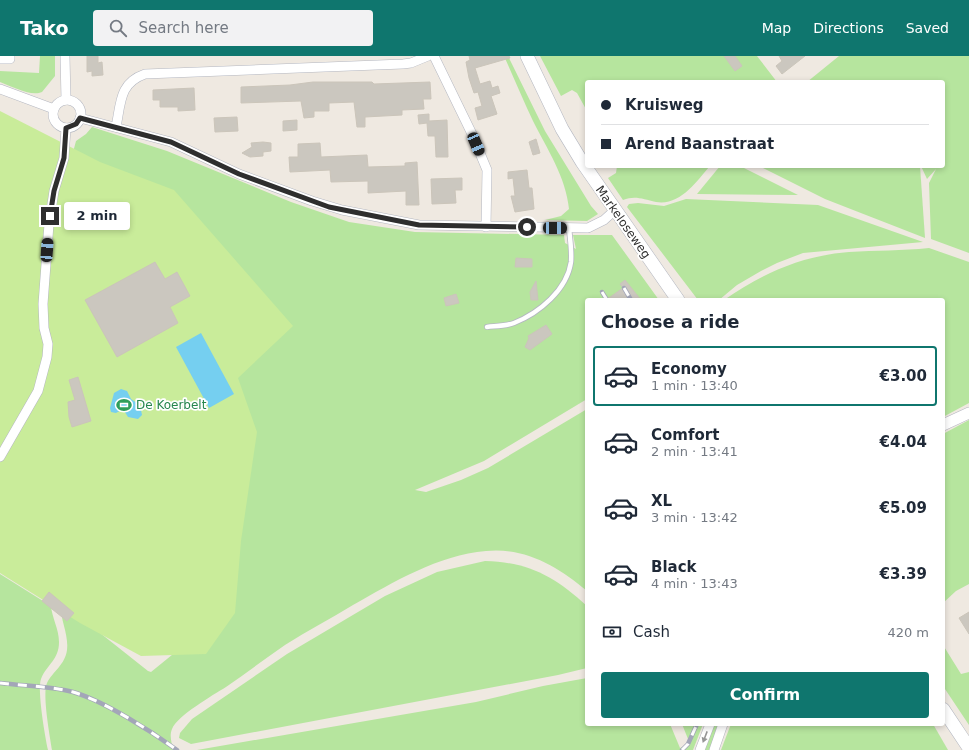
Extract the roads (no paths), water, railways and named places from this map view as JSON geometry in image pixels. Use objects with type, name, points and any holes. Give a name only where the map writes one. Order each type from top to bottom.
[{"type":"main road","name":"Markeloseweg","points":[[527,56],[562,128],[585,166]]},
{"type":"main road","name":"Markeloseweg","points":[[586,168],[677,298]]},
{"type":"main road","points":[[945,712],[969,748]]},
{"type":"street","points":[[0,59],[10,59],[10,56]]},
{"type":"street","points":[[65,56],[66,100]]},
{"type":"street","points":[[116,127],[125,87],[134,78],[145,74],[411,64],[428,56]]},
{"type":"street","points":[[434,56],[472,134],[486,170],[486,226]]},
{"type":"street","points":[[0,89],[54,109]]},
{"type":"street","points":[[66,100],[76,104],[79,108],[80,118],[76,124],[66,128],[56,123],[53,114],[54,109],[61,101],[66,100]]},
{"type":"street","points":[[80,118],[171,142],[239,174],[329,207],[419,225],[569,228],[593,226],[604,220],[615,210]]},
{"type":"street","points":[[0,457],[38,391],[47,357],[48,344],[44,328],[43,311],[49,224],[54,191],[64,158],[66,128]]},
{"type":"street","points":[[945,424],[969,413]]},
{"type":"street","points":[[700,750],[709,726]]},
{"type":"street","points":[[714,750],[722,726]]},
{"type":"lane","points":[[487,327],[513,323],[538,310],[553,297],[566,276],[570,264],[569,228]]},
{"type":"water","points":[[201,333],[234,394],[209,408],[176,347]]},
{"type":"water","points":[[121,389],[127,391],[131,399],[140,405],[142,415],[138,419],[128,417],[123,409],[116,413],[111,412],[110,408],[114,393]]},
{"type":"railway","points":[[624,288],[630,298]]},
{"type":"railway","points":[[602,292],[606,298]]},
{"type":"railway","points":[[0,683],[55,688],[85,696],[127,717],[177,750]]},
{"type":"railway","points":[[682,750],[688,744],[696,726]]},
{"type":"place","name":"De Koerbelt","points":[[124,405]]}]
